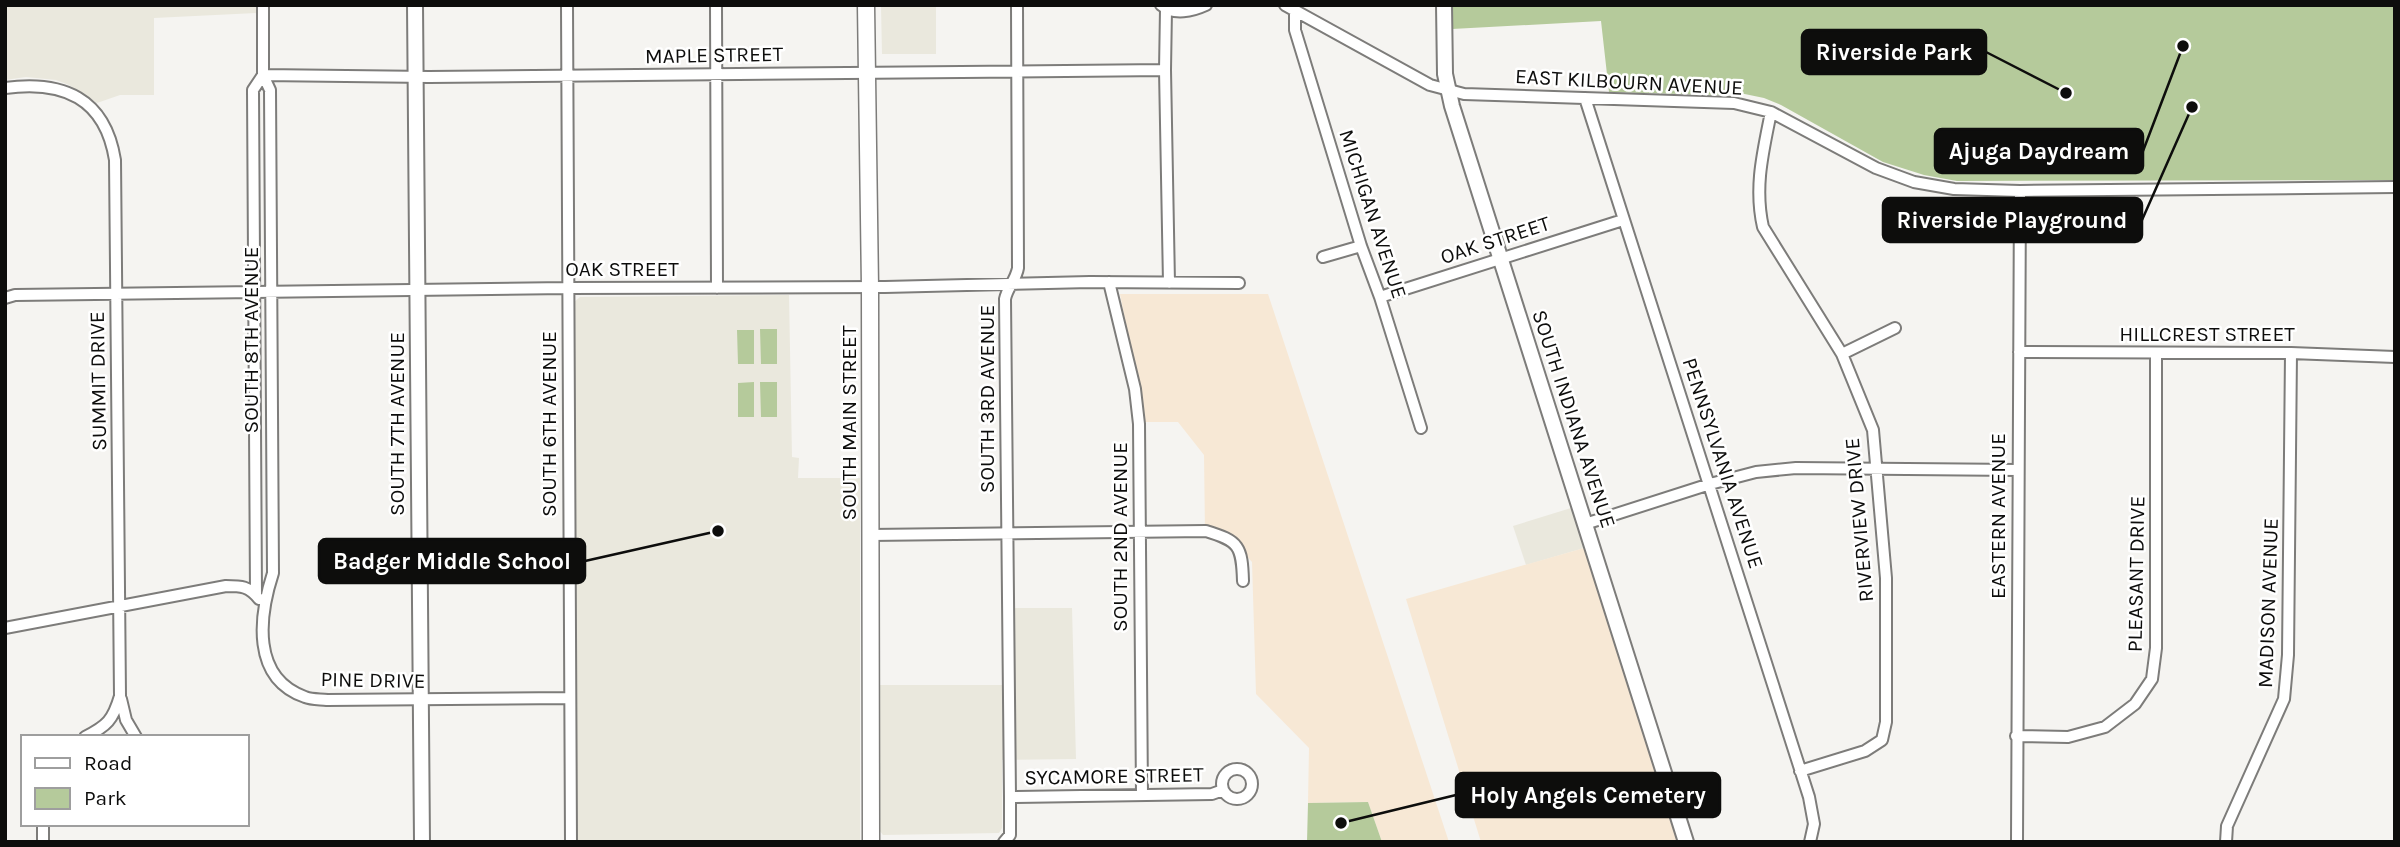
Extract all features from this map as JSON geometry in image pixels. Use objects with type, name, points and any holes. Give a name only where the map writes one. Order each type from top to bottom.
[{"type":"main road","name":"SOUTH MAIN STREET","points":[[866,5],[870,288],[871,842]]},
{"type":"street","name":"SOUTH 8TH AVENUE","points":[[260,599],[273,573],[270,90],[263,75],[263,5]]},
{"type":"street","name":"SOUTH 7TH AVENUE","points":[[415,5],[422,842]]},
{"type":"street","name":"SOUTH 6TH AVENUE","points":[[567,5],[571,842]]},
{"type":"street","points":[[716,5],[717,288]]},
{"type":"street","name":"SOUTH 3RD AVENUE","points":[[1010,797],[1005,299],[1018,268],[1017,5]]},
{"type":"street","name":"SOUTH INDIANA AVENUE","points":[[1444,5],[1444,74],[1448,90],[1686,842]]},
{"type":"street","points":[[1169,283],[1164,7],[1186,12],[1202,7]]},
{"type":"street","name":"EAST KILBOURN AVENUE","points":[[1290,8],[1430,85],[1448,90],[1464,94],[1734,103],[1771,112],[1876,168],[1914,182],[1954,189],[2020,191],[2395,187]]},
{"type":"street","name":"MICHIGAN AVENUE","points":[[1290,8],[1361,246],[1421,428]]},
{"type":"street","name":"MAPLE STREET","points":[[263,75],[415,77],[1165,70]]},
{"type":"street","name":"SOUTH 8TH AVENUE","points":[[260,599],[256,573],[253,90],[263,75]]},
{"type":"street","name":"SUMMIT DRIVE","points":[[5,88],[46,85],[65,90],[83,100],[101,120],[109,134],[115,160],[120,696],[114,716],[106,725],[88,735]]},
{"type":"street","name":"PENNSYLVANIA AVENUE","points":[[1585,98],[1813,810],[1814,824],[1810,842]]},
{"type":"street","name":"RIVERVIEW DRIVE","points":[[1771,112],[1758,175],[1759,209],[1763,227],[1842,354],[1873,430],[1886,578],[1886,743],[1800,771]]},
{"type":"street","name":"EASTERN AVENUE","points":[[2017,842],[2020,191]]},
{"type":"street","name":"OAK STREET","points":[[1380,298],[1623,220]]},
{"type":"street","points":[[1323,257],[1361,246]]},
{"type":"street","name":"OAK STREET","points":[[9,295],[567,288],[870,288],[1108,282],[1239,283]]},
{"type":"street","name":"SOUTH 2ND AVENUE","points":[[1108,282],[1135,389],[1139,424],[1142,794]]},
{"type":"street","points":[[1842,354],[1895,328]]},
{"type":"street","name":"HILLCREST STREET","points":[[2019,352],[2291,353],[2395,357]]},
{"type":"street","name":"MADISON AVENUE","points":[[2226,842],[2227,825],[2284,699],[2288,655],[2291,353]]},
{"type":"street","name":"PLEASANT DRIVE","points":[[2016,736],[2068,737],[2105,727],[2135,704],[2152,679],[2156,648],[2156,354]]},
{"type":"street","points":[[1585,524],[1756,472],[1796,468],[2018,470]]},
{"type":"street","points":[[870,535],[1206,531],[1229,538],[1242,556],[1243,581]]},
{"type":"street","points":[[5,628],[226,586],[244,586],[260,599]]},
{"type":"street","name":"PINE DRIVE","points":[[260,599],[267,661],[273,673],[287,687],[306,697],[327,700],[570,698]]},
{"type":"street","points":[[120,696],[125,720],[135,735]]},
{"type":"street","name":"SYCAMORE STREET","points":[[1004,842],[1010,835],[1010,797],[1212,794],[1223,790]]},
{"type":"shaded area","points":[[5,5],[258,5],[258,13],[154,18],[154,95],[120,95],[97,103],[56,80],[26,77],[5,80]]},
{"type":"shaded area","points":[[881,6],[936,6],[936,54],[882,54]]},
{"type":"shaded area","points":[[1120,294],[1268,294],[1449,842],[1382,842],[1368,802],[1308,803],[1309,748],[1256,694],[1252,562],[1227,534],[1205,533],[1204,455],[1178,422],[1144,422]]},
{"type":"shaded area","points":[[789,295],[792,457],[799,458],[798,478],[860,478],[860,842],[577,842],[574,302],[580,297]]},
{"type":"shaded area","points":[[1571,508],[1584,548],[1526,565],[1513,526]]},
{"type":"shaded area","points":[[1584,548],[1677,842],[1481,842],[1406,599]]},
{"type":"shaded area","points":[[1014,608],[1072,608],[1076,759],[1002,760],[1002,828],[999,833],[883,835],[879,830],[878,819],[877,685],[1013,685]]},
{"type":"green space","points":[[1452,5],[2395,5],[2395,180],[1957,181],[1924,175],[1883,162],[1764,98],[1735,92],[1716,95],[1609,92],[1601,21],[1452,29]]},
{"type":"green space","points":[[760,329],[777,329],[777,364],[761,364]]},
{"type":"green space","points":[[737,330],[754,330],[754,364],[738,364]]},
{"type":"green space","points":[[754,382],[754,417],[738,417],[738,383]]},
{"type":"green space","points":[[760,382],[777,382],[777,417],[761,417]]},
{"type":"green space","points":[[1368,802],[1382,842],[1307,842],[1308,803]]},
{"type":"place","name":"Ajuga Daydream","points":[[2183,46]]},
{"type":"place","name":"Riverside Park","points":[[2066,93]]},
{"type":"place","name":"Riverside Playground","points":[[2192,107]]},
{"type":"place","name":"Badger Middle School","points":[[718,531]]},
{"type":"place","name":"Holy Angels Cemetery","points":[[1341,823]]}]
